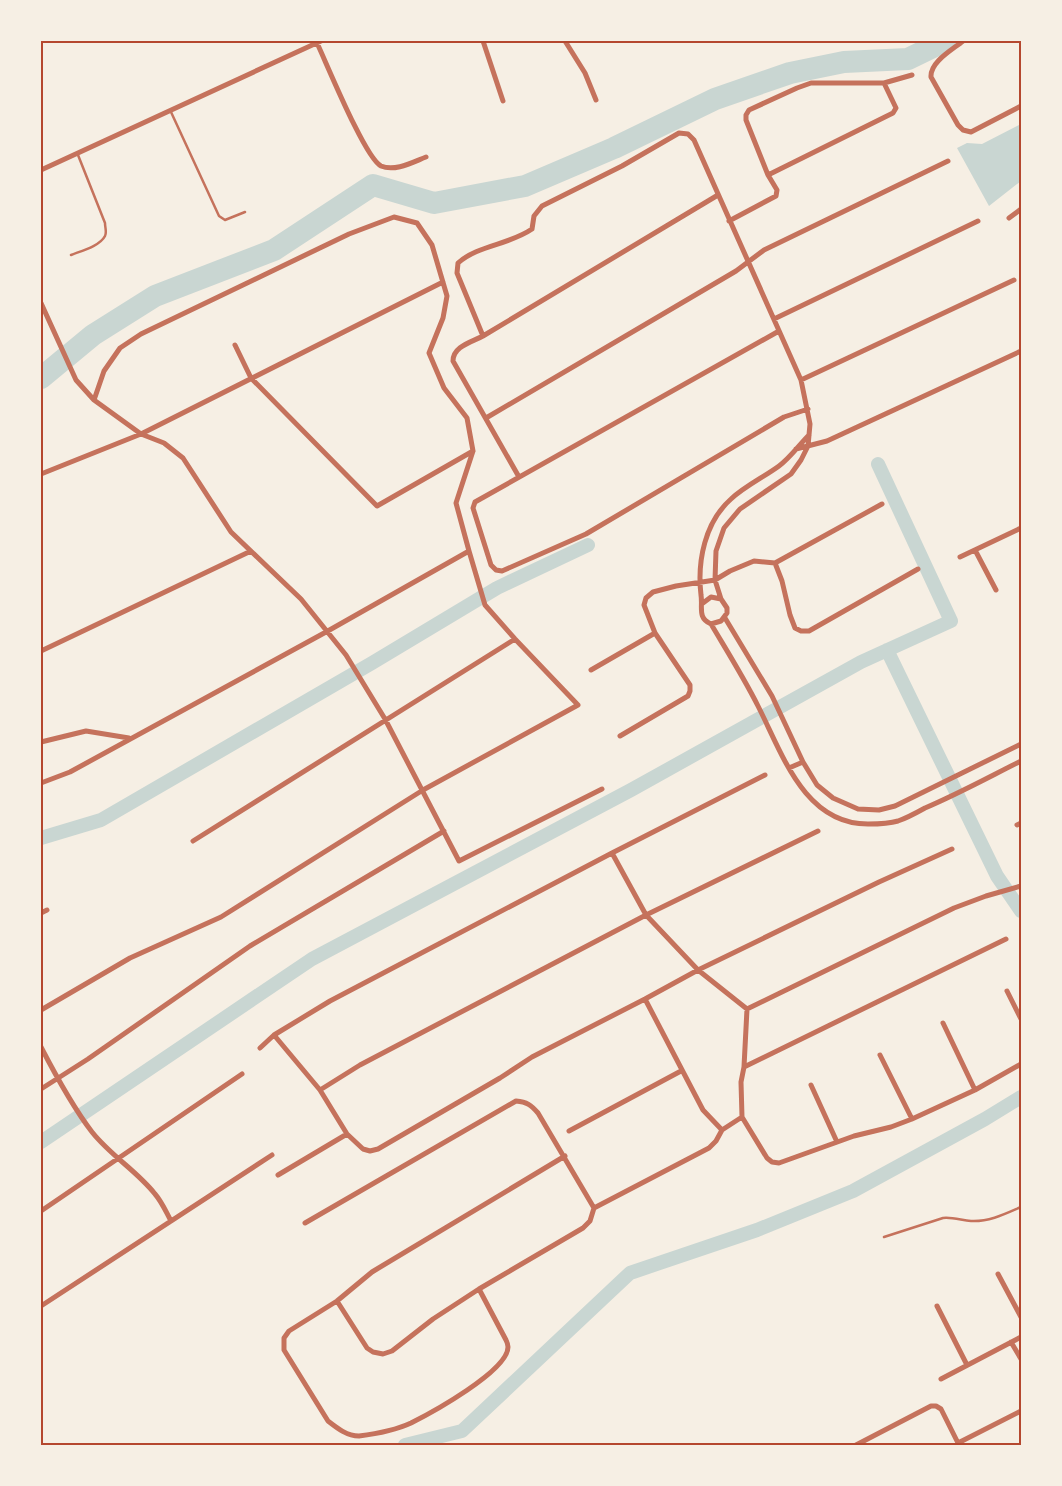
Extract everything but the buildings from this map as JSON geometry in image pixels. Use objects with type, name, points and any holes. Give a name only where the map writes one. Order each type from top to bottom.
[{"type":"street","points":[[484,41],[503,101]]},
{"type":"street","points":[[565,41],[584,73],[596,100]]},
{"type":"street","points":[[963,41],[934,65],[931,70],[931,77],[958,125],[963,130],[970,132],[1021,106]]},
{"type":"street","points":[[41,170],[319,42],[353,121],[373,158],[382,166],[394,168],[426,158]]},
{"type":"street","points":[[729,221],[776,196],[777,190],[768,175],[746,120],[746,115],[750,110],[811,83],[884,83],[912,75]]},
{"type":"street","points":[[768,175],[893,113],[896,108],[884,83]]},
{"type":"street","points":[[483,336],[457,273],[458,263],[467,255],[523,236],[532,229],[534,216],[542,206],[622,166],[679,133],[688,134],[694,140],[801,380],[808,409],[810,424],[808,446],[801,460],[790,474],[740,509],[724,528],[716,551],[714,580],[721,599],[727,608],[725,618],[772,696],[802,762],[817,785],[832,798],[858,808],[879,810],[896,806],[1021,744]]},
{"type":"street","points":[[486,418],[748,262],[764,250],[948,161]]},
{"type":"street","points":[[519,477],[453,361],[453,354],[457,349],[483,336],[718,195]]},
{"type":"street","points":[[1009,218],[1021,209]]},
{"type":"street","points":[[41,1010],[130,958],[221,917],[423,790],[578,705],[485,605],[456,503],[473,451],[467,418],[444,388],[429,353],[442,318],[447,296],[432,245],[417,223],[394,217],[349,234],[141,334],[120,348],[104,371],[94,400]]},
{"type":"street","points":[[774,319],[978,221]]},
{"type":"street","points":[[801,380],[1014,280]]},
{"type":"street","points":[[41,474],[141,434],[443,282]]},
{"type":"street","points":[[41,303],[76,380],[94,400],[141,434],[164,443],[183,458],[231,532],[301,599],[346,655],[385,719],[459,862],[602,789]]},
{"type":"street","points":[[779,331],[475,502],[473,508],[491,565],[496,570],[502,571],[586,534],[784,417],[808,409]]},
{"type":"street","points":[[235,345],[251,378],[377,506],[473,451]]},
{"type":"street","points":[[796,449],[827,441],[1021,351]]},
{"type":"street","points":[[809,435],[781,464],[731,499],[713,521],[703,549],[700,582],[701,613],[706,622],[711,624],[757,703],[789,768],[803,791],[816,805],[838,818],[860,824],[896,822],[947,799],[1021,761]]},
{"type":"street","points":[[620,736],[688,696],[690,691],[690,685],[655,633],[644,605],[646,598],[653,592],[714,580],[754,561],[775,563],[882,504]]},
{"type":"street","points":[[960,557],[1021,528]]},
{"type":"street","points":[[975,550],[996,590]]},
{"type":"street","points":[[41,651],[251,551]]},
{"type":"street","points":[[41,783],[70,772],[469,552]]},
{"type":"street","points":[[775,563],[782,581],[790,615],[795,628],[801,631],[814,629],[918,569]]},
{"type":"street","points":[[702,603],[711,598],[721,599]]},
{"type":"street","points":[[711,624],[725,618]]},
{"type":"street","points":[[591,670],[655,633]]},
{"type":"street","points":[[193,841],[515,639]]},
{"type":"street","points":[[41,742],[86,731],[129,738]]},
{"type":"street","points":[[789,768],[802,762]]},
{"type":"street","points":[[260,1048],[274,1035],[330,1001],[765,775]]},
{"type":"street","points":[[41,1089],[250,946],[444,831]]},
{"type":"street","points":[[320,1090],[360,1065],[646,915],[818,831]]},
{"type":"street","points":[[274,1035],[320,1090],[347,1134],[362,1149],[370,1151],[378,1149],[500,1078],[532,1057],[646,999],[698,970],[879,882],[952,849]]},
{"type":"street","points":[[612,853],[646,915],[698,970],[747,1009]]},
{"type":"street","points":[[747,1009],[954,908],[1021,886]]},
{"type":"street","points":[[744,1067],[1006,939]]},
{"type":"street","points":[[1007,990],[1021,1020]]},
{"type":"street","points":[[646,999],[681,1071],[703,1110],[722,1130]]},
{"type":"street","points":[[747,1009],[744,1067],[741,1082],[742,1117],[767,1158],[772,1162],[779,1163],[837,1142],[912,1119],[975,1090],[1021,1064]]},
{"type":"street","points":[[943,1023],[975,1090]]},
{"type":"street","points":[[41,1046],[57,1079],[92,1133],[118,1160],[148,1185],[157,1196],[170,1221]]},
{"type":"street","points":[[880,1055],[912,1119]]},
{"type":"street","points":[[568,1131],[681,1071]]},
{"type":"street","points":[[41,1211],[242,1074]]},
{"type":"street","points":[[811,1085],[837,1142]]},
{"type":"street","points":[[305,1223],[516,1102],[525,1102],[532,1105],[594,1208]]},
{"type":"street","points":[[337,1301],[367,1348],[373,1352],[383,1354],[392,1351],[433,1319],[479,1289],[583,1228],[590,1220],[594,1208],[709,1148],[716,1141],[722,1130],[742,1117]]},
{"type":"street","points":[[278,1175],[347,1134]]},
{"type":"street","points":[[41,1306],[272,1155]]},
{"type":"street","points":[[479,1289],[506,1340],[508,1347],[506,1356],[481,1382],[410,1423],[395,1429],[357,1436],[338,1429],[328,1421],[284,1350],[284,1338],[289,1331],[337,1301],[372,1272],[564,1156]]},
{"type":"street","points":[[998,1274],[1021,1317]]},
{"type":"street","points":[[937,1306],[967,1365]]},
{"type":"street","points":[[941,1380],[1021,1336]]},
{"type":"street","points":[[1011,1342],[1021,1359]]},
{"type":"street","points":[[856,1445],[931,1406],[941,1409],[959,1444],[1021,1411]]},
{"type":"lane","points":[[170,111],[219,216],[225,220],[245,212]]},
{"type":"lane","points":[[71,255],[100,242],[105,237],[106,232],[77,154]]},
{"type":"lane","points":[[884,1237],[943,1218],[948,1217],[971,1221],[995,1218],[1021,1207]]},
{"type":"shaded area","points":[[1021,124],[1021,181],[989,206],[957,148],[967,143],[982,144]]},
{"type":"waterway","points":[[41,378],[93,335],[155,296],[274,250],[373,185],[434,203],[525,186],[614,148],[715,99],[790,73],[844,62],[908,59],[945,41]]},
{"type":"waterway","points":[[41,1142],[312,959],[631,790],[861,662],[951,621],[878,464]]},
{"type":"waterway","points":[[41,838],[101,820],[372,663],[497,588],[588,545]]},
{"type":"waterway","points":[[887,650],[997,876],[1021,911]]},
{"type":"waterway","points":[[405,1445],[462,1431],[630,1273],[757,1230],[853,1191],[985,1119],[1021,1097]]}]
